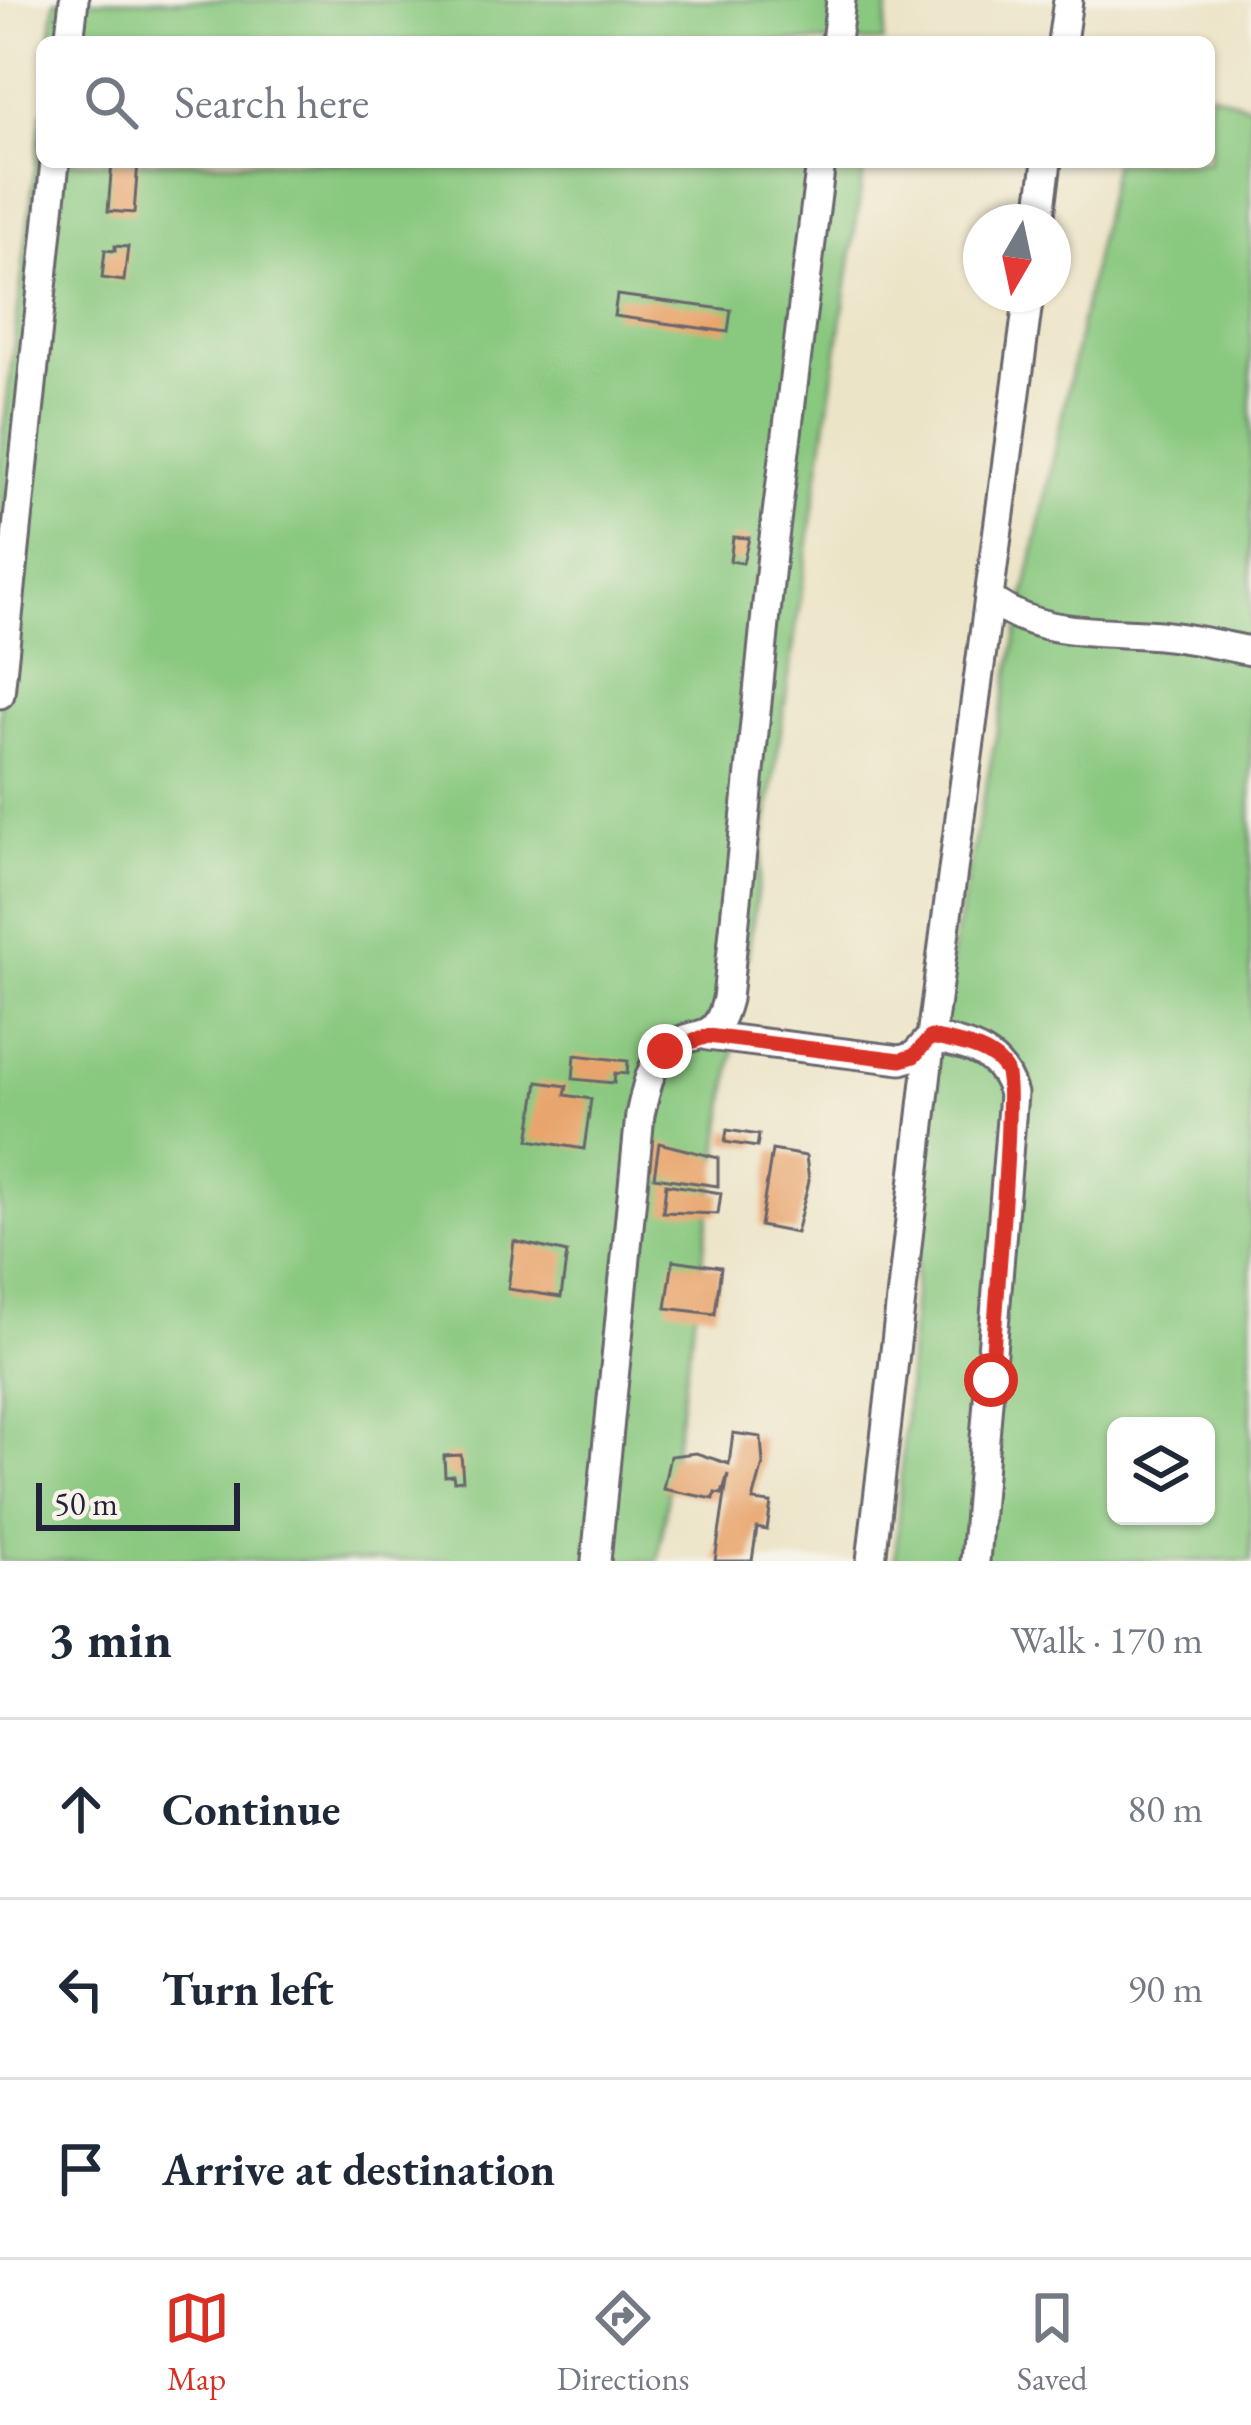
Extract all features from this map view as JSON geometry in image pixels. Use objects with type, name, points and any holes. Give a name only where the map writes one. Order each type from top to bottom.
[{"type":"street","points":[[70,36],[74,0]]},
{"type":"street","points":[[837,36],[842,0]]},
{"type":"street","points":[[1063,36],[1068,0]]},
{"type":"street","points":[[0,694],[54,168]]},
{"type":"street","points":[[708,1036],[721,1022],[727,999],[772,554],[820,168]]},
{"type":"street","points":[[1041,204],[1045,168]]},
{"type":"street","points":[[871,1561],[931,1037],[1027,312]]},
{"type":"street","points":[[989,598],[1012,616],[1064,631],[1159,635],[1251,652]]},
{"type":"street","points":[[596,1561],[640,1115],[652,1073],[665,1051],[708,1036],[901,1060],[914,1056],[931,1037]]},
{"type":"street","points":[[931,1037],[992,1056],[1004,1068],[1013,1094],[976,1561]]},
{"type":"green space","points":[[55,0],[889,0],[884,36],[51,36]]},
{"type":"green space","points":[[1215,94],[1251,106],[1251,1561],[895,1561],[931,1053],[1113,168],[1215,168]]},
{"type":"green space","points":[[36,161],[36,168],[864,168],[658,1561],[0,1561],[0,459]]},
{"type":"building","points":[[112,168],[138,168],[134,213],[108,211]]},
{"type":"building","points":[[115,246],[128,247],[124,281],[102,278],[105,250],[115,251]]},
{"type":"building","points":[[617,295],[731,310],[728,332],[614,316]]},
{"type":"building","points":[[733,537],[749,538],[743,563],[730,561]]},
{"type":"building","points":[[575,1055],[628,1061],[627,1074],[615,1073],[614,1083],[573,1079]]},
{"type":"building","points":[[538,1082],[567,1086],[565,1095],[591,1099],[584,1149],[529,1140]]},
{"type":"building","points":[[727,1130],[759,1135],[757,1147],[725,1142]]},
{"type":"building","points":[[659,1143],[718,1158],[718,1186],[654,1177]]},
{"type":"building","points":[[772,1150],[806,1156],[809,1181],[796,1233],[760,1226]]},
{"type":"building","points":[[666,1184],[721,1193],[718,1214],[663,1212]]},
{"type":"building","points":[[514,1241],[567,1253],[561,1297],[508,1289]]},
{"type":"building","points":[[673,1260],[721,1267],[715,1314],[666,1308]]},
{"type":"building","points":[[733,1433],[761,1437],[763,1464],[753,1501],[771,1503],[767,1530],[757,1528],[752,1561],[715,1561],[728,1474],[722,1494],[715,1493],[714,1499],[663,1489],[670,1456],[696,1453],[729,1464]]},
{"type":"building","points":[[461,1455],[463,1480],[454,1481],[453,1475],[445,1476],[444,1456]]},
{"type":"route","points":[[665,1051],[708,1036],[901,1060],[914,1056],[931,1037],[992,1056],[1004,1068],[1013,1094],[998,1232],[991,1380]]}]
